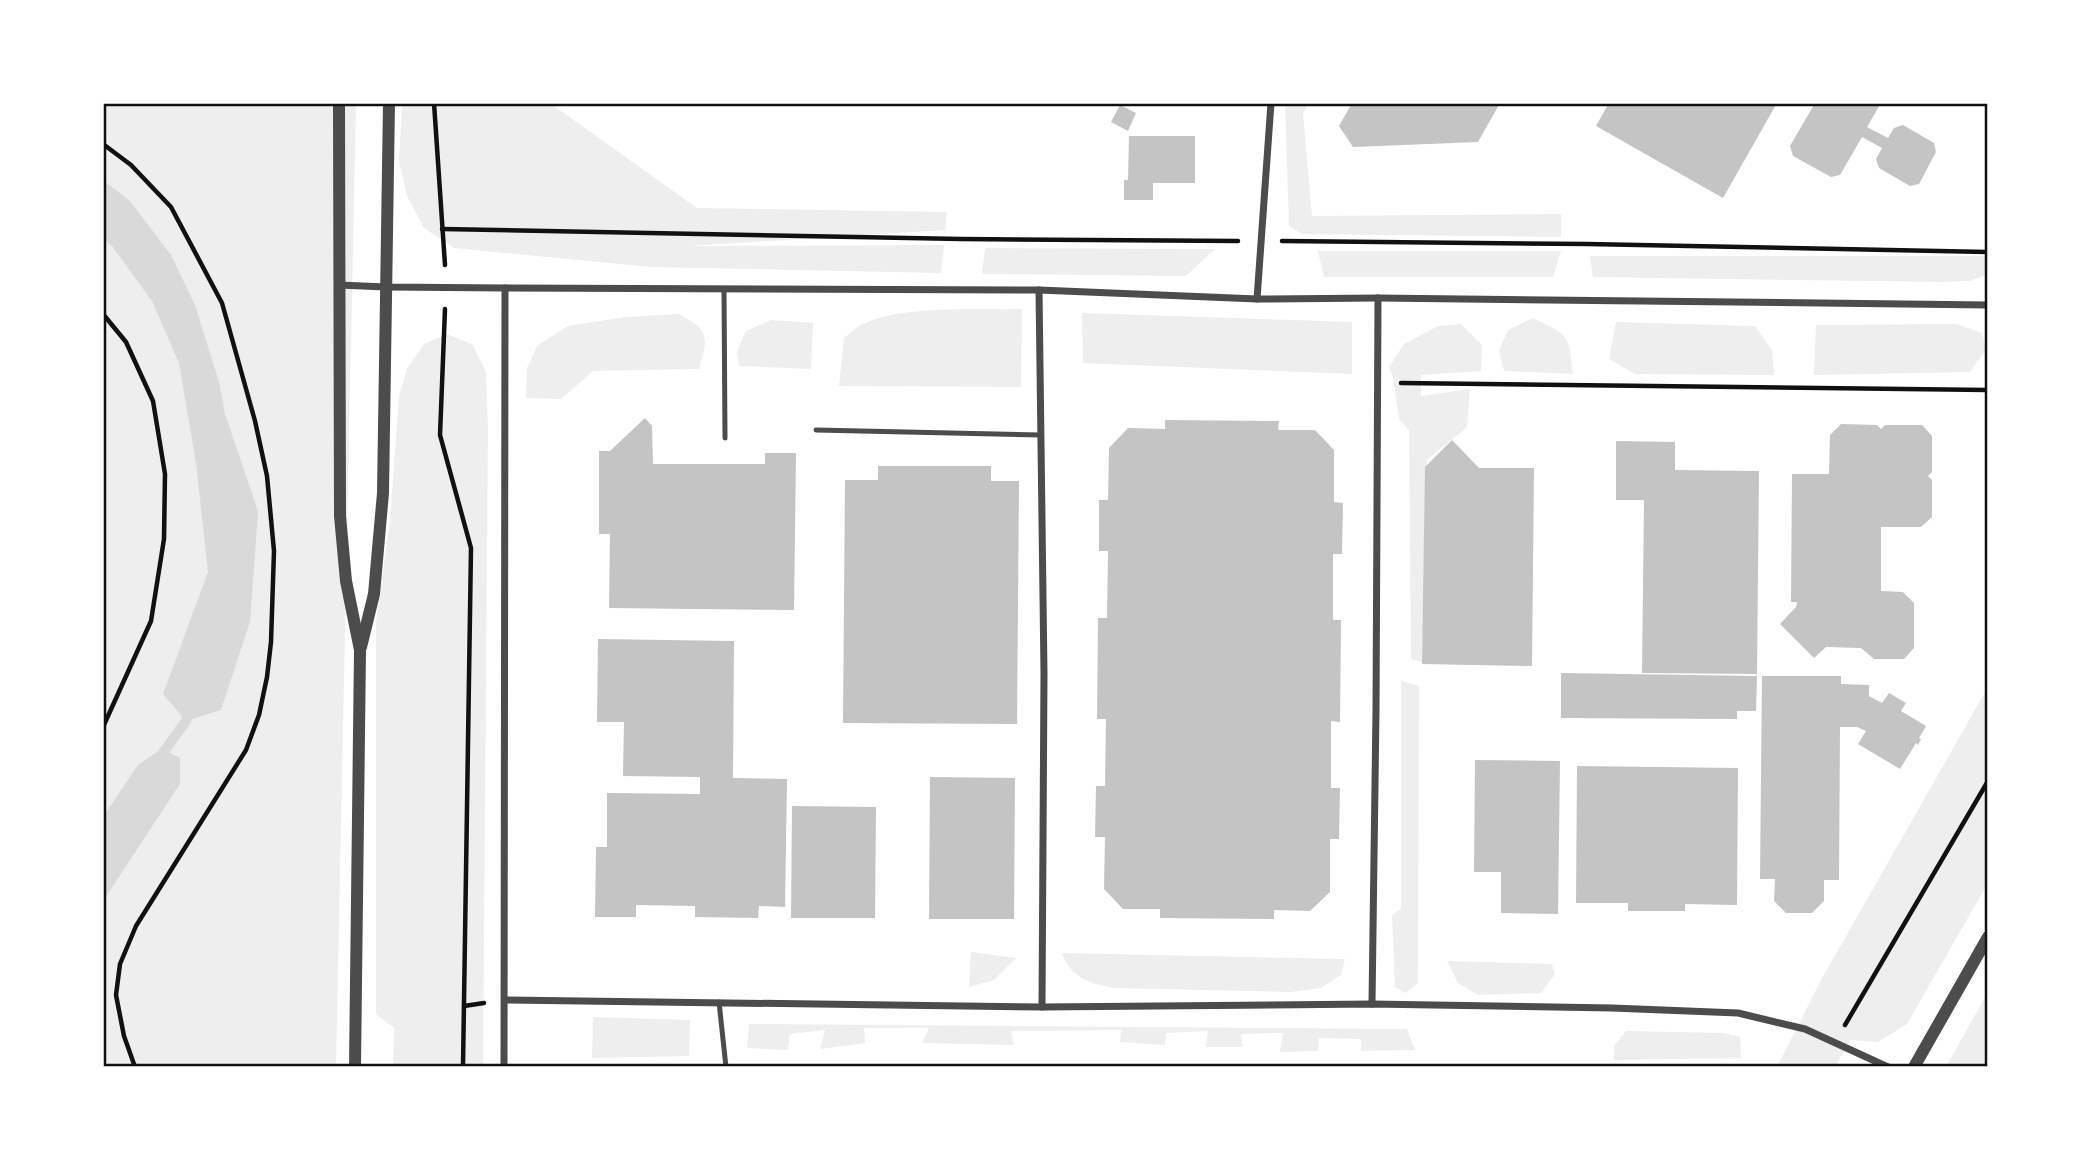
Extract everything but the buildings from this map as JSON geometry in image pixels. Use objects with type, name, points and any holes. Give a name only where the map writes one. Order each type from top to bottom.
[{"type":"street","points":[[339,103],[340,516],[346,581],[360,650],[355,1067]]},
{"type":"street","points":[[360,650],[374,594],[383,493],[389,103]]},
{"type":"street","points":[[1257,299],[1271,103]]},
{"type":"street","points":[[339,285],[386,288],[1039,290],[1257,299],[1988,305]]},
{"type":"street","points":[[504,1067],[505,288]]},
{"type":"street","points":[[1039,290],[1044,673],[1042,1006]]},
{"type":"street","points":[[1372,1004],[1378,298]]},
{"type":"street","points":[[1914,1067],[1988,937]]},
{"type":"street","points":[[505,1000],[1042,1006],[1372,1004],[1738,1013],[1805,1029],[1888,1067]]},
{"type":"lane","points":[[724,289],[725,438]]},
{"type":"lane","points":[[816,430],[1041,435]]},
{"type":"lane","points":[[719,1002],[726,1067]]},
{"type":"path","points":[[434,103],[446,287],[440,435],[471,548],[463,1067]]},
{"type":"path","points":[[103,144],[131,165],[171,208],[222,303],[255,421],[267,476],[274,551],[267,677],[259,715],[246,750],[136,926],[120,964],[116,995],[124,1036],[135,1067]]},
{"type":"path","points":[[442,229],[947,239],[1587,244],[1988,252]]},
{"type":"path","points":[[103,314],[126,342],[153,401],[165,474],[164,539],[151,621],[103,727]]},
{"type":"path","points":[[1377,383],[1988,390]]},
{"type":"path","points":[[1835,1042],[1988,780]]},
{"type":"shaded area","points":[[103,103],[356,103],[336,1067],[103,1067]]},
{"type":"shaded area","points":[[402,103],[550,103],[697,208],[947,212],[945,230],[688,246],[944,245],[941,273],[651,267],[454,248],[424,228],[407,196],[399,161]]},
{"type":"shaded area","points":[[1285,103],[1309,103],[1303,113],[1312,216],[1561,214],[1561,237],[1302,234],[1289,226]]},
{"type":"shaded area","points":[[103,180],[130,201],[171,255],[195,305],[219,382],[225,414],[258,511],[250,622],[221,710],[186,721],[163,694],[208,572],[196,463],[179,363],[152,301],[112,246],[103,239]]},
{"type":"shaded area","points":[[985,248],[1215,249],[1186,276],[982,274]]},
{"type":"shaded area","points":[[1318,251],[1561,251],[1553,277],[1324,277]]},
{"type":"shaded area","points":[[1590,256],[1988,256],[1988,274],[1970,281],[1941,282],[1593,277]]},
{"type":"shaded area","points":[[1022,309],[1021,387],[839,386],[844,338],[861,325],[896,314],[917,311]]},
{"type":"shaded area","points":[[1082,313],[1352,322],[1352,374],[1083,363]]},
{"type":"shaded area","points":[[678,314],[696,325],[704,336],[699,369],[593,371],[561,399],[526,398],[527,368],[537,346],[568,326],[625,317]]},
{"type":"shaded area","points":[[1533,318],[1565,337],[1570,350],[1573,374],[1504,371],[1499,351],[1508,330]]},
{"type":"shaded area","points":[[771,320],[813,323],[811,369],[739,366],[737,352],[746,331]]},
{"type":"shaded area","points":[[1616,322],[1755,326],[1772,350],[1774,375],[1635,374],[1609,359]]},
{"type":"shaded area","points":[[1461,324],[1482,345],[1481,371],[1421,375],[1421,396],[1470,389],[1467,427],[1427,460],[1422,662],[1411,659],[1409,430],[1399,419],[1389,367],[1404,344],[1438,326]]},
{"type":"shaded area","points":[[1956,324],[1982,333],[1986,349],[1970,372],[1814,375],[1816,325]]},
{"type":"shaded area","points":[[447,334],[472,344],[486,372],[488,428],[483,1067],[393,1067],[394,1028],[376,1014],[376,622],[390,521],[399,396],[407,369],[424,344]]},
{"type":"shaded area","points":[[1401,681],[1419,686],[1418,983],[1405,993],[1395,987],[1392,915],[1401,909]]},
{"type":"shaded area","points":[[1988,687],[1988,883],[1907,1024],[1878,1042],[1850,1040],[1835,1067],[1777,1067],[1821,980]]},
{"type":"shaded area","points":[[164,750],[180,758],[180,784],[103,901],[103,817],[138,765]]},
{"type":"shaded area","points":[[971,952],[1016,958],[994,980],[969,987]]},
{"type":"shaded area","points":[[1062,953],[1345,959],[1341,975],[1321,988],[1291,992],[1113,988],[1096,984],[1076,974]]},
{"type":"shaded area","points":[[1447,961],[1552,964],[1555,974],[1541,993],[1478,995],[1458,983]]},
{"type":"shaded area","points":[[1988,992],[1988,1067],[1946,1067]]},
{"type":"shaded area","points":[[593,1017],[690,1020],[689,1056],[592,1058]]},
{"type":"shaded area","points":[[749,1024],[1407,1029],[1415,1050],[1361,1051],[1361,1039],[1319,1038],[1318,1051],[1280,1052],[1283,1033],[1241,1034],[1243,1047],[1206,1047],[1208,1031],[1166,1033],[1165,1045],[1120,1042],[1121,1030],[1011,1031],[1014,1045],[922,1043],[929,1028],[864,1028],[865,1043],[820,1049],[825,1030],[790,1034],[788,1050],[747,1048]]},
{"type":"shaded area","points":[[1626,1031],[1724,1033],[1740,1037],[1741,1058],[1614,1060],[1614,1046]]},
{"type":"waterway","points":[[157,761],[186,721],[190,710]]}]
